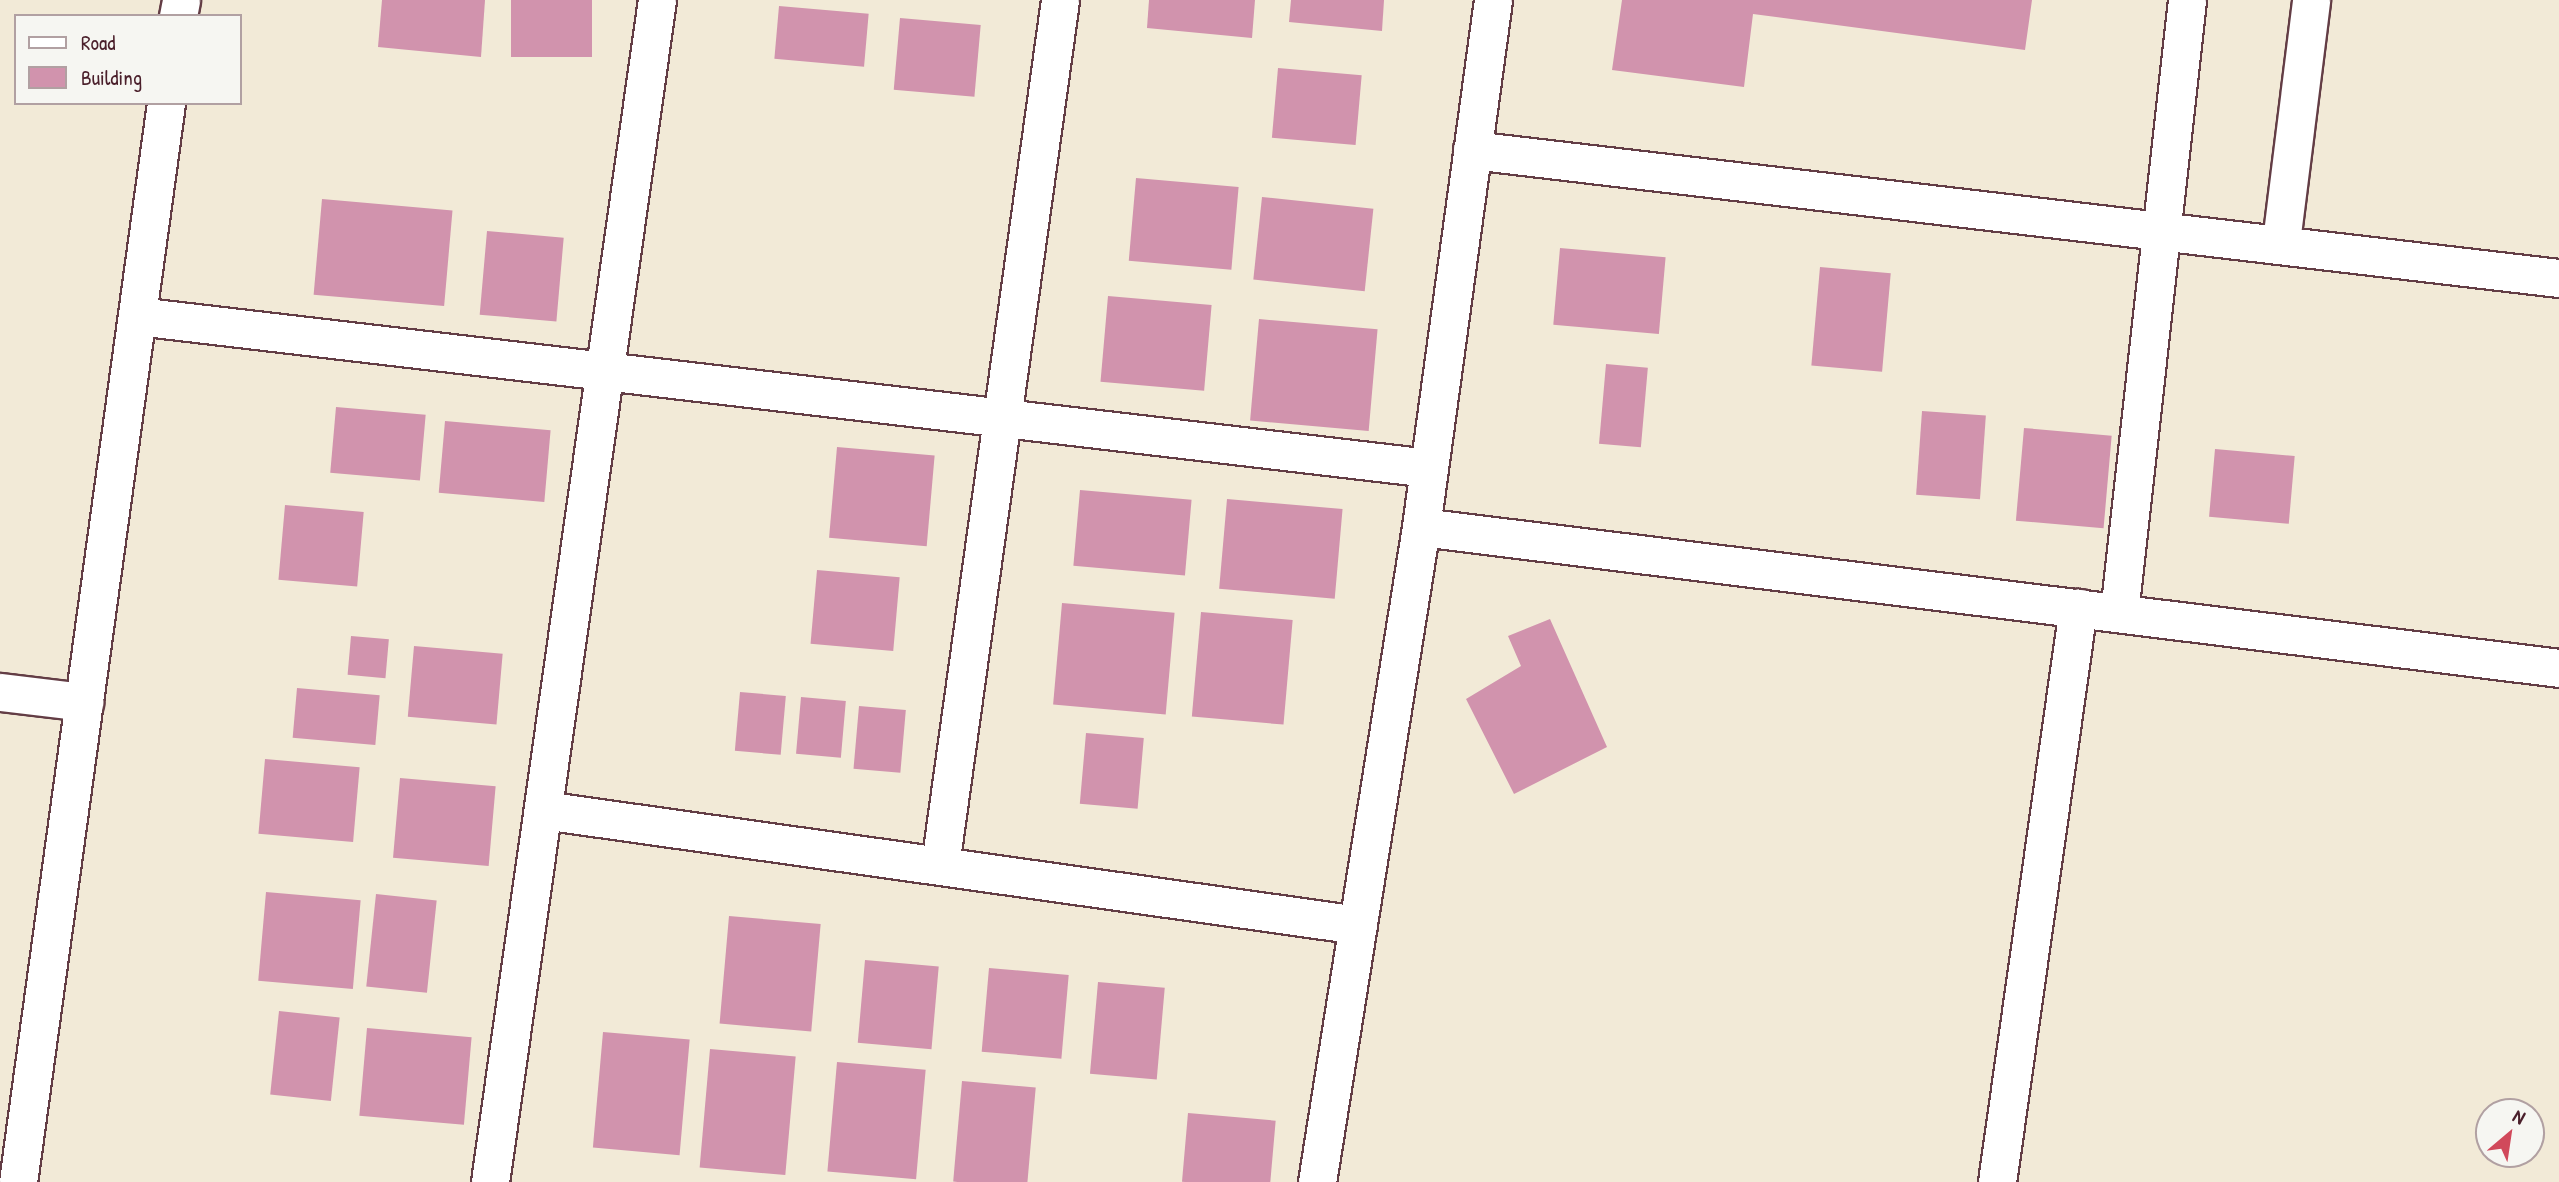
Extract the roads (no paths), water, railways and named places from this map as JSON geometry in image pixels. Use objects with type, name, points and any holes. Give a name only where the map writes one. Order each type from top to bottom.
[{"type":"street","points":[[490,1182],[657,0]]},
{"type":"street","points":[[940,865],[1060,0]]},
{"type":"street","points":[[1317,1182],[1422,527],[1493,0]]},
{"type":"street","points":[[2119,613],[2188,0]]},
{"type":"street","points":[[2281,242],[2311,0]]},
{"type":"street","points":[[18,1182],[166,105]]},
{"type":"street","points":[[1472,149],[2281,242],[2559,278]]},
{"type":"street","points":[[137,316],[1429,468]]},
{"type":"street","points":[[1422,527],[2559,668]]},
{"type":"street","points":[[1997,1182],[2078,608]]},
{"type":"street","points":[[0,692],[84,702]]},
{"type":"street","points":[[543,810],[1358,925]]}]
